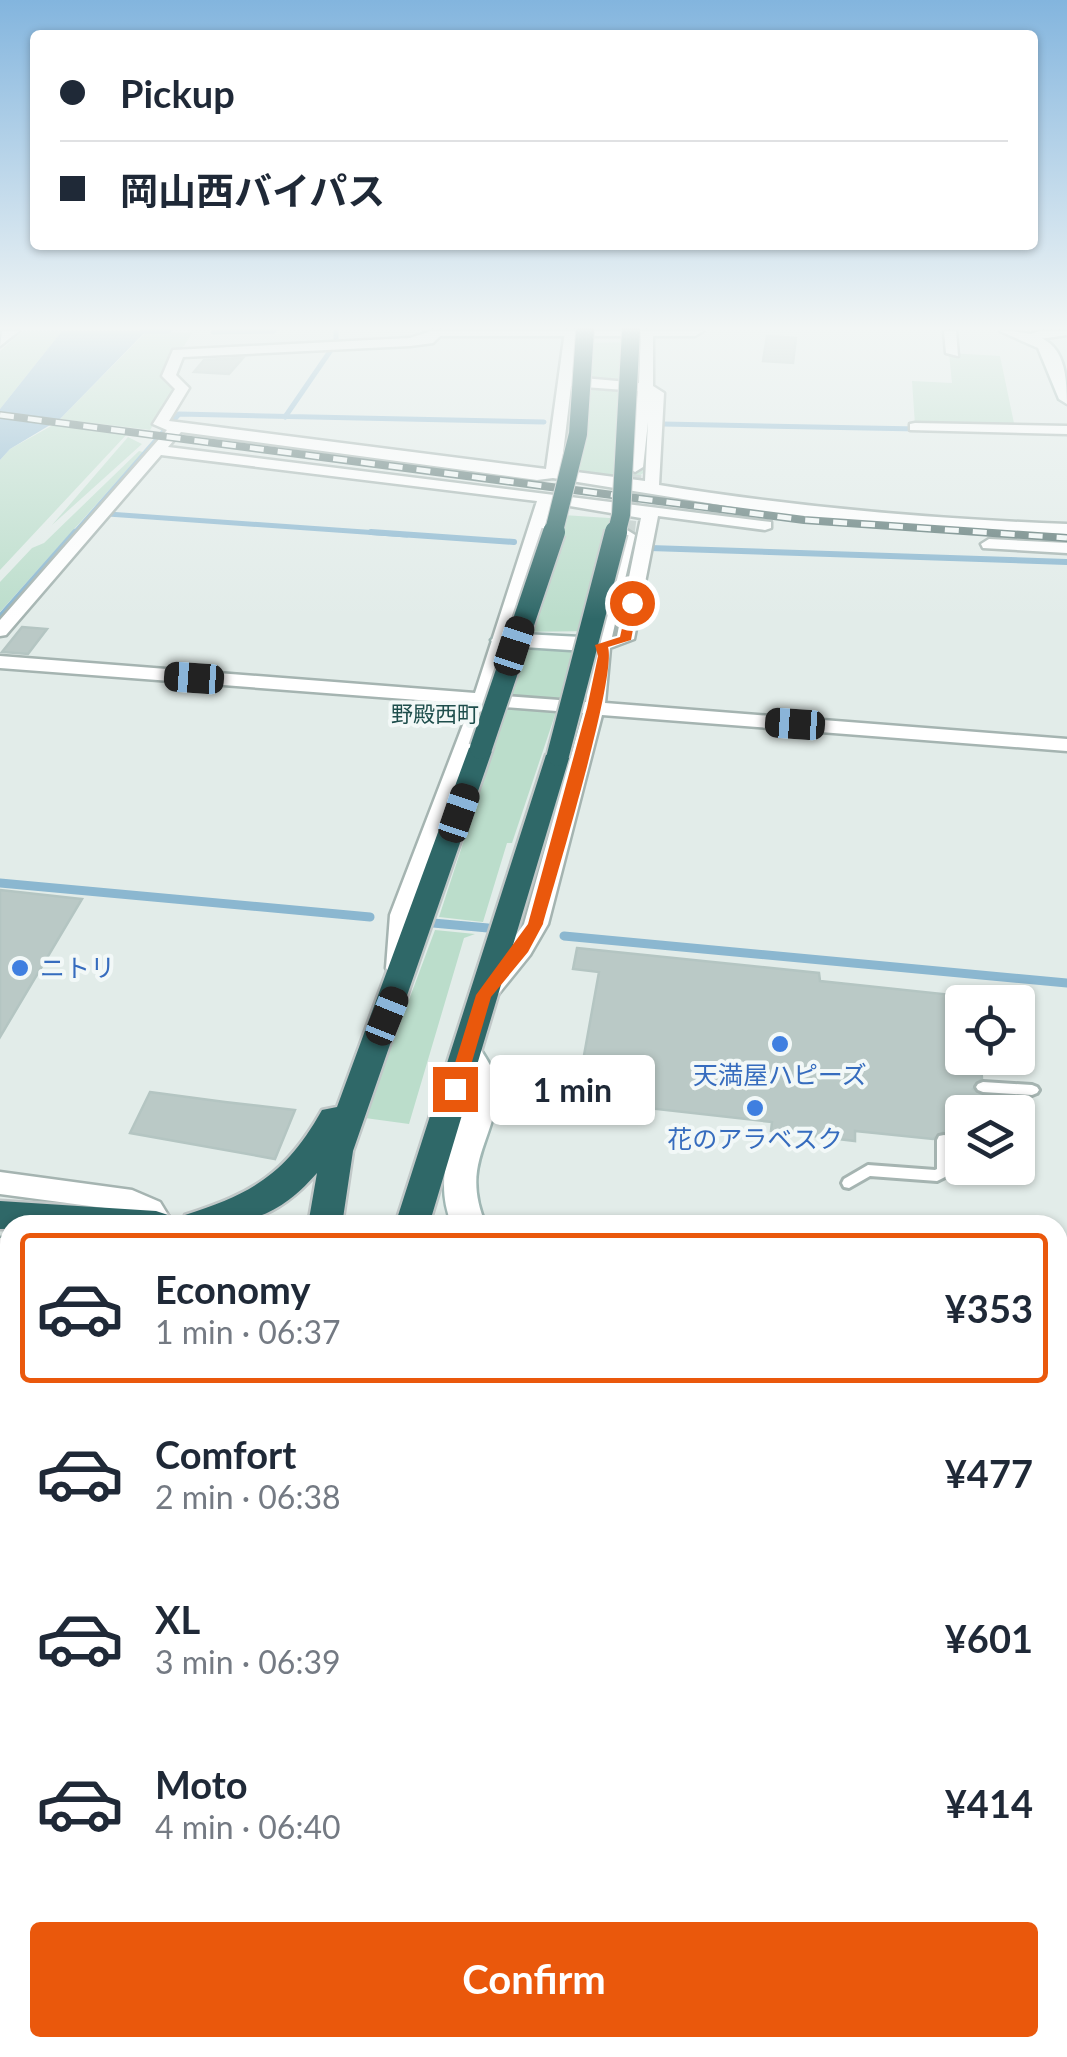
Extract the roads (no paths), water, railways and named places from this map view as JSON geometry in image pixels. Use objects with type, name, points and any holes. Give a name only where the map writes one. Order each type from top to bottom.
[{"type":"highway","points":[[327,1215],[337,1152],[482,748],[578,427]]},
{"type":"highway","points":[[415,1215],[558,756],[621,514],[626,427]]},
{"type":"highway","points":[[226,1215],[263,1202],[296,1176],[322,1145],[350,1077],[378,1038]]},
{"type":"street","points":[[0,632],[157,450],[171,427]]},
{"type":"street","points":[[179,427],[536,475],[552,473],[669,495],[874,519],[1067,529]]},
{"type":"street","points":[[552,473],[559,427]]},
{"type":"street","points":[[636,466],[641,427]]},
{"type":"street","points":[[646,488],[653,483],[655,427]]},
{"type":"street","points":[[915,427],[1067,430]]},
{"type":"street","points":[[157,450],[646,512],[1067,548]]},
{"type":"street","points":[[396,993],[402,915],[482,700],[546,497]]},
{"type":"street","points":[[502,640],[601,645],[625,640],[648,530],[646,512]]},
{"type":"street","points":[[484,995],[536,924],[594,708],[604,656],[601,645],[627,535]]},
{"type":"street","points":[[0,662],[1067,745]]},
{"type":"street","points":[[464,1215],[456,1176],[480,1080],[467,1052]]},
{"type":"street","points":[[0,1183],[132,1201],[153,1215]]},
{"type":"lane","points":[[983,1087],[1032,1090]]},
{"type":"lane","points":[[848,1183],[868,1170],[937,1176],[944,1171],[944,1140]]},
{"type":"water","points":[[0,427],[47,427],[10,449],[0,460]]},
{"type":"waterway","points":[[73,535],[168,427]]},
{"type":"waterway","points":[[816,427],[919,429]]},
{"type":"waterway","points":[[108,514],[407,535]]},
{"type":"waterway","points":[[0,617],[75,532]]},
{"type":"waterway","points":[[371,532],[514,542]]},
{"type":"waterway","points":[[650,548],[1067,562]]},
{"type":"waterway","points":[[0,883],[370,917]]},
{"type":"waterway","points":[[433,923],[488,928]]},
{"type":"waterway","points":[[564,936],[1067,983]]},
{"type":"tunnel","points":[[627,535],[635,467]]},
{"type":"railway","points":[[92,427],[804,520],[1067,538]]},
{"type":"place","name":"ニトリ","points":[[20,968]]},
{"type":"place","name":"天満屋ハピーズ","points":[[780,1044]]},
{"type":"place","name":"花のアラベスク","points":[[755,1108]]},
{"type":"district","name":"野殿西町","points":[[435,714]]}]
